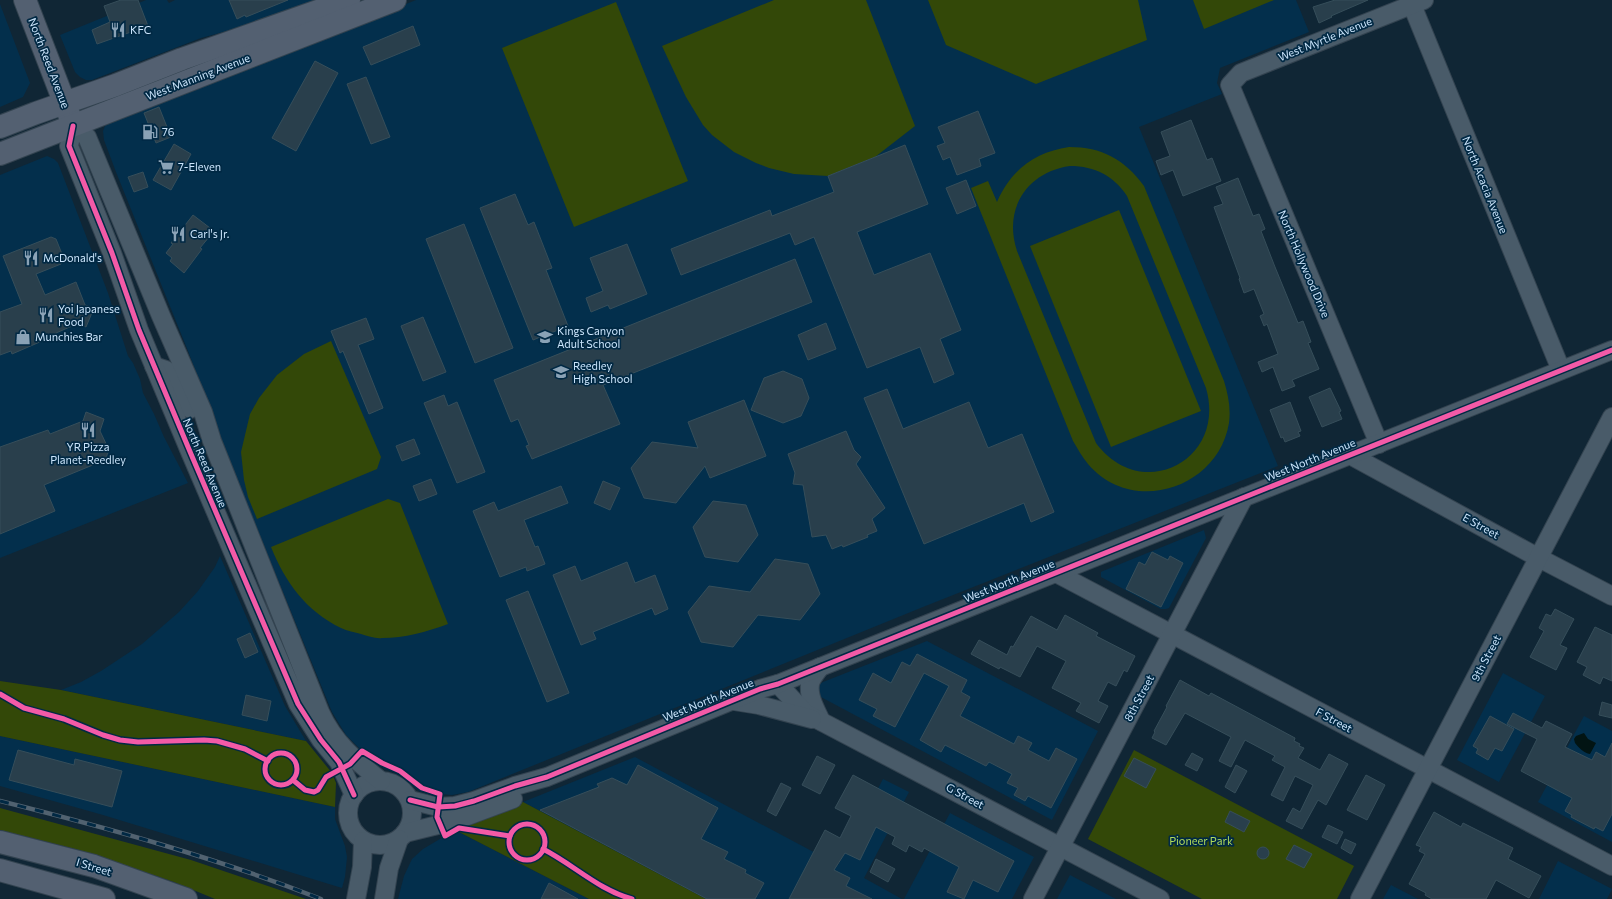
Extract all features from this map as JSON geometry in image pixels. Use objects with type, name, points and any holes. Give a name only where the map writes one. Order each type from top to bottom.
[{"type":"main road","name":"North Reed Avenue","points":[[25,0],[73,126]]},
{"type":"main road","name":"West Manning Avenue","points":[[0,127],[109,88],[182,58],[349,0]]},
{"type":"main road","name":"West Manning Avenue","points":[[0,154],[395,0]]},
{"type":"main road","name":"I Street","points":[[5,845],[94,866],[186,899]]},
{"type":"main road","points":[[0,870],[104,899]]},
{"type":"street","name":"West Myrtle Avenue","points":[[1230,85],[1241,73],[1415,1]]},
{"type":"street","name":"North Acacia Avenue","points":[[1415,1],[1561,370]]},
{"type":"street","name":"North Hollywood Drive","points":[[1230,85],[1379,444]]},
{"type":"street","name":"North Reed Avenue","points":[[354,794],[343,768],[317,734],[298,704],[154,366],[69,146],[73,126],[87,137],[161,316],[203,412],[212,441],[320,712],[336,740],[354,759],[381,781]]},
{"type":"street","points":[[102,230],[130,268],[146,306],[154,313],[161,316]]},
{"type":"street","name":"West North Avenue","points":[[410,800],[438,807],[455,806],[547,777],[760,689],[778,684],[1612,350]]},
{"type":"street","points":[[154,366],[166,370],[173,376],[194,415],[212,441]]},
{"type":"street","name":"9th Street","points":[[1360,899],[1612,417]]},
{"type":"street","name":"E Street","points":[[1350,455],[1612,596]]},
{"type":"street","name":"8th Street","points":[[1033,899],[1244,497]]},
{"type":"street","name":"F Street","points":[[1056,573],[1612,866]]},
{"type":"street","points":[[245,580],[264,600],[289,642],[304,672]]},
{"type":"street","points":[[820,667],[810,683],[810,689],[812,700],[821,721]]},
{"type":"street","name":"G Street","points":[[778,684],[805,713],[894,758],[1160,899]]},
{"type":"street","points":[[733,701],[759,705],[821,721]]},
{"type":"street","name":"West North Avenue","points":[[402,836],[489,809],[516,798],[547,777]]},
{"type":"street","points":[[384,899],[389,868],[402,836],[412,820],[410,800],[402,789],[396,785],[381,781],[366,784],[354,794],[349,806],[348,818],[355,833],[363,841],[376,845],[384,845],[402,836]]},
{"type":"street","points":[[356,899],[362,867],[363,841]]},
{"type":"shaded area","points":[[146,0],[167,0],[169,3],[175,0],[320,0],[231,30],[201,38],[92,80],[86,80],[80,77],[75,72],[60,35]]},
{"type":"shaded area","points":[[416,0],[1296,0],[1309,32],[1220,68],[1217,83],[1222,94],[1139,127],[1278,466],[923,607],[468,792],[452,795],[440,794],[422,788],[400,771],[382,763],[362,751],[346,735],[332,712],[233,470],[188,351],[116,172],[104,140],[103,131],[105,126],[109,123]]},
{"type":"shaded area","points":[[0,4],[30,83],[23,97],[0,107]]},
{"type":"shaded area","points":[[47,156],[54,159],[58,163],[108,293],[128,356],[140,379],[143,393],[188,483],[0,558],[0,175]]},
{"type":"shaded area","points":[[1204,530],[1206,538],[1169,608],[1161,609],[1101,577],[1101,572],[1103,571]]},
{"type":"shaded area","points":[[220,556],[285,706],[306,741],[61,690],[81,682],[101,671],[142,644],[179,612],[198,591],[215,567]]},
{"type":"shaded area","points":[[927,641],[1098,731],[1052,820],[819,696],[817,686],[823,682]]},
{"type":"shaded area","points":[[1503,673],[1545,696],[1499,782],[1457,760]]},
{"type":"shaded area","points":[[1584,716],[1612,731],[1612,842],[1538,802]]},
{"type":"shaded area","points":[[1584,733],[1588,739],[1596,743],[1590,754],[1583,751],[1575,743],[1574,739],[1576,736]]},
{"type":"shaded area","points":[[0,736],[335,807],[335,819],[345,846],[347,857],[345,877],[342,888],[103,815],[0,786]]},
{"type":"shaded area","points":[[635,757],[838,865],[883,779],[909,792],[864,878],[902,899],[706,899],[523,802]]},
{"type":"shaded area","points":[[950,813],[1034,857],[1012,899],[904,899]]},
{"type":"shaded area","points":[[455,830],[589,899],[398,899],[404,876],[412,859],[423,849]]},
{"type":"shaded area","points":[[1558,861],[1612,889],[1607,899],[1539,899]]},
{"type":"shaded area","points":[[1070,875],[1116,899],[1057,899]]},
{"type":"shaded area","points":[[1391,885],[1418,899],[1383,899]]},
{"type":"green space","points":[[774,0],[866,0],[915,126],[875,157],[828,176],[794,174],[769,168],[734,152],[712,135],[703,125],[686,97],[662,46]]},
{"type":"green space","points":[[928,0],[1138,0],[1147,40],[1036,84],[946,45]]},
{"type":"green space","points":[[1193,0],[1274,0],[1204,29]]},
{"type":"green space","points":[[616,2],[688,181],[574,227],[502,48]]},
{"type":"green space","points":[[1069,147],[1092,149],[1102,152],[1120,162],[1144,186],[1224,381],[1229,401],[1230,417],[1222,446],[1209,465],[1191,479],[1171,488],[1149,491],[1127,489],[1106,480],[1088,464],[1082,456],[1073,441],[971,188],[988,181],[997,202],[1009,181],[1026,164],[1045,153]],"holes":[[[1070,166],[1079,166],[1096,170],[1110,178],[1127,196],[1206,388],[1209,414],[1204,436],[1192,454],[1176,466],[1156,472],[1135,470],[1115,461],[1096,443],[1017,251],[1013,236],[1013,221],[1016,207],[1022,195],[1031,184],[1042,176],[1055,170]]]},
{"type":"green space","points":[[1119,210],[1201,411],[1111,447],[1030,246]]},
{"type":"green space","points":[[331,341],[381,457],[377,469],[257,519],[248,497],[244,480],[241,452],[250,414],[259,398],[277,375],[304,354]]},
{"type":"green space","points":[[388,499],[400,503],[448,624],[407,636],[377,638],[343,629],[317,613],[290,584],[271,547]]},
{"type":"green space","points":[[0,681],[61,690],[306,741],[332,773],[336,783],[335,807],[0,736]]},
{"type":"green space","name":"Pioneer Park","points":[[1134,750],[1354,866],[1337,899],[1202,899],[1088,839]]},
{"type":"green space","points":[[523,802],[706,899],[589,899],[455,830]]},
{"type":"green space","points":[[0,808],[191,860],[306,899],[215,899],[174,882],[75,849],[0,830]]},
{"type":"building","points":[[121,0],[138,0],[148,26],[97,44],[92,30],[110,22],[104,6]]},
{"type":"building","points":[[229,0],[288,0],[246,17],[245,15],[237,19]]},
{"type":"building","points":[[1335,0],[1368,0],[1331,16],[1332,17],[1319,23],[1313,7]]},
{"type":"building","points":[[413,26],[420,45],[371,65],[363,47]]},
{"type":"building","points":[[315,61],[338,73],[296,151],[272,138]]},
{"type":"building","points":[[366,77],[390,137],[371,144],[347,84]]},
{"type":"building","points":[[159,107],[171,137],[156,143],[144,113]]},
{"type":"building","points":[[978,111],[995,153],[979,159],[981,166],[957,175],[950,157],[943,160],[937,146],[945,143],[938,127]]},
{"type":"building","points":[[1191,120],[1207,160],[1212,158],[1221,181],[1183,196],[1173,170],[1161,175],[1156,161],[1170,156],[1161,132]]},
{"type":"building","points":[[174,144],[191,154],[171,190],[153,180]]},
{"type":"building","points":[[905,145],[928,204],[857,232],[874,275],[930,253],[961,330],[940,339],[954,374],[934,383],[920,347],[867,368],[814,237],[795,245],[790,233],[681,275],[671,249],[770,210],[772,216],[834,192],[828,176]]},
{"type":"building","points":[[143,172],[148,187],[134,192],[128,177]]},
{"type":"building","points":[[1238,178],[1253,216],[1259,214],[1265,229],[1261,231],[1298,323],[1303,321],[1311,342],[1308,343],[1319,369],[1292,380],[1295,386],[1282,391],[1273,367],[1262,372],[1258,362],[1278,354],[1267,324],[1264,326],[1260,316],[1264,314],[1254,289],[1244,293],[1214,207],[1223,204],[1216,187]]},
{"type":"building","points":[[966,180],[976,206],[957,214],[946,188]]},
{"type":"building","points":[[515,194],[528,225],[534,222],[552,268],[546,270],[568,326],[533,340],[480,208]]},
{"type":"building","points":[[193,215],[214,231],[200,248],[202,249],[184,273],[170,261],[172,258],[166,253],[173,244],[171,243]]},
{"type":"building","points":[[464,224],[513,348],[475,363],[426,239]]},
{"type":"building","points":[[51,237],[56,239],[64,259],[61,264],[36,274],[45,295],[76,282],[85,305],[94,308],[86,327],[79,323],[56,333],[56,335],[12,354],[11,351],[0,355],[0,312],[22,304],[3,256]]},
{"type":"building","points":[[627,244],[647,294],[610,309],[608,305],[591,312],[586,298],[603,291],[590,258]]},
{"type":"building","points":[[795,259],[812,302],[603,385],[620,424],[532,459],[526,446],[529,445],[518,419],[511,422],[494,380]]},
{"type":"building","points":[[423,317],[446,372],[423,381],[401,326]]},
{"type":"building","points":[[366,318],[374,339],[358,345],[383,408],[369,414],[343,351],[340,353],[331,331]]},
{"type":"building","points":[[826,323],[836,349],[808,360],[798,335]]},
{"type":"building","points":[[783,371],[802,379],[809,398],[801,416],[783,423],[751,410],[764,378]]},
{"type":"building","points":[[1330,388],[1341,411],[1339,412],[1342,419],[1322,427],[1309,397]]},
{"type":"building","points":[[887,389],[903,429],[969,402],[988,448],[1022,434],[1054,512],[1031,522],[1024,503],[924,544],[864,398]]},
{"type":"building","points":[[444,395],[448,406],[457,402],[485,472],[457,483],[424,403]]},
{"type":"building","points":[[744,400],[766,456],[710,478],[705,466],[676,503],[644,498],[631,468],[652,442],[698,448],[688,422]]},
{"type":"building","points":[[1290,402],[1301,431],[1298,432],[1300,436],[1285,442],[1283,437],[1281,438],[1270,410]]},
{"type":"building","points":[[86,412],[104,419],[100,431],[109,450],[105,460],[44,485],[55,511],[0,534],[0,447],[48,430],[50,434],[83,421]]},
{"type":"building","points":[[846,431],[854,450],[861,457],[856,464],[885,508],[872,519],[877,531],[867,535],[868,537],[843,547],[842,545],[832,549],[826,535],[812,537],[803,485],[793,484],[795,473],[788,454]]},
{"type":"building","points":[[414,439],[420,454],[402,461],[396,446]]},
{"type":"building","points":[[431,479],[437,494],[419,501],[413,486]]},
{"type":"building","points":[[603,481],[620,488],[610,510],[594,503]]},
{"type":"building","points":[[561,486],[568,503],[524,520],[535,547],[538,546],[545,564],[527,571],[526,567],[500,577],[473,511],[494,502],[498,511]]},
{"type":"building","points":[[713,501],[746,505],[758,535],[738,562],[705,557],[693,527]]},
{"type":"building","points":[[1152,552],[1168,560],[1170,556],[1183,563],[1161,607],[1126,589],[1139,562],[1145,565]]},
{"type":"building","points":[[775,559],[808,564],[820,594],[800,620],[758,615],[733,647],[701,642],[688,612],[709,586],[750,592]]},
{"type":"building","points":[[627,562],[635,583],[655,575],[668,609],[655,615],[652,608],[593,632],[596,639],[581,645],[553,575],[575,566],[581,581]]},
{"type":"building","points":[[528,591],[569,693],[547,702],[506,600]]},
{"type":"building","points":[[1555,609],[1574,619],[1560,645],[1567,648],[1556,670],[1530,657],[1544,631],[1539,628],[1546,614],[1551,616]]},
{"type":"building","points":[[1065,615],[1098,633],[1096,636],[1135,656],[1127,672],[1124,670],[1116,686],[1108,682],[1098,701],[1108,706],[1099,723],[1076,711],[1081,703],[1052,688],[1066,661],[1037,646],[1020,677],[1000,667],[999,669],[971,654],[979,640],[1007,655],[1011,646],[1013,647],[1031,616],[1057,630]]},
{"type":"building","points":[[1595,627],[1612,635],[1612,681],[1603,677],[1600,684],[1583,675],[1587,667],[1577,662]]},
{"type":"building","points":[[250,633],[258,652],[245,658],[237,639]]},
{"type":"building","points":[[917,654],[967,680],[961,692],[970,697],[960,716],[1014,744],[1018,736],[1032,743],[1028,750],[1049,761],[1056,748],[1077,759],[1051,808],[1028,796],[1025,801],[1014,795],[1018,788],[1007,783],[1012,774],[989,762],[986,766],[945,745],[941,752],[920,740],[949,686],[924,673],[895,727],[873,716],[877,709],[859,700],[873,673],[891,683],[902,662],[910,666]]},
{"type":"building","points":[[1180,680],[1209,696],[1211,693],[1295,738],[1294,741],[1300,744],[1299,746],[1304,748],[1298,758],[1320,770],[1329,754],[1348,764],[1326,805],[1318,800],[1302,829],[1286,821],[1293,808],[1300,812],[1313,785],[1295,776],[1283,801],[1271,795],[1285,767],[1272,760],[1275,756],[1245,740],[1231,767],[1219,761],[1231,737],[1185,713],[1166,745],[1152,738],[1155,732],[1154,731],[1167,707],[1166,706]]},
{"type":"building","points":[[246,695],[271,701],[267,721],[242,715]]},
{"type":"building","points":[[1602,702],[1612,705],[1612,718],[1599,715]]},
{"type":"building","points":[[1513,713],[1542,728],[1546,721],[1572,734],[1565,747],[1592,760],[1596,752],[1605,757],[1612,743],[1612,814],[1603,831],[1595,827],[1594,829],[1571,817],[1572,815],[1565,811],[1572,798],[1521,771],[1537,739],[1507,724]]},
{"type":"building","points":[[1490,716],[1514,729],[1502,751],[1495,748],[1488,760],[1476,753],[1478,749],[1473,746]]},
{"type":"building","points":[[18,750],[74,765],[75,759],[122,771],[112,807],[9,780]]},
{"type":"building","points":[[1192,753],[1203,759],[1197,771],[1185,765]]},
{"type":"building","points":[[817,756],[835,765],[820,794],[802,785]]},
{"type":"building","points":[[1134,758],[1156,769],[1146,788],[1124,776]]},
{"type":"building","points":[[638,765],[718,808],[701,839],[728,852],[724,859],[746,870],[745,873],[764,883],[755,899],[707,899],[540,810],[599,787],[597,784],[612,778],[627,785]]},
{"type":"building","points":[[1236,765],[1247,771],[1235,793],[1225,787]]},
{"type":"building","points":[[853,775],[1014,861],[998,892],[973,880],[964,899],[947,892],[959,867],[924,848],[922,852],[909,845],[906,852],[892,844],[895,837],[876,827],[860,860],[845,853],[834,870],[850,878],[846,886],[872,899],[789,899],[825,830],[840,838],[851,816],[835,808]]},
{"type":"building","points":[[1366,775],[1385,785],[1367,820],[1347,810]]},
{"type":"building","points":[[781,783],[791,788],[776,816],[767,811]]},
{"type":"building","points":[[1230,811],[1250,821],[1244,832],[1225,822]]},
{"type":"building","points":[[1434,812],[1461,827],[1463,823],[1513,848],[1508,859],[1541,876],[1529,898],[1496,880],[1486,899],[1432,899],[1425,895],[1426,893],[1409,884],[1425,854],[1419,851],[1421,847],[1416,845]]},
{"type":"building","points":[[1328,825],[1343,832],[1337,844],[1322,837]]},
{"type":"building","points":[[1345,839],[1356,844],[1351,854],[1341,848]]},
{"type":"building","points":[[1294,845],[1312,854],[1304,868],[1286,859]]},
{"type":"building","points":[[1263,847],[1267,849],[1269,853],[1267,857],[1263,859],[1259,857],[1257,853],[1259,849]]},
{"type":"building","points":[[876,859],[895,869],[888,882],[870,872]]},
{"type":"building","points":[[549,883],[578,899],[541,899]]},
{"type":"railway","points":[[0,801],[81,822],[202,857],[321,899]]},
{"type":"cycle path","points":[[73,126],[69,146],[112,253],[139,330],[191,454],[298,704],[321,740],[339,762],[354,795]]},
{"type":"cycle path","points":[[410,800],[438,807],[455,806],[547,777],[760,689],[778,684],[1612,350]]},
{"type":"cycle path","points":[[0,694],[24,708],[64,719],[103,735],[120,740],[138,742],[217,741],[245,749],[268,761]]},
{"type":"cycle path","points":[[293,780],[305,790],[314,792],[318,790],[326,777],[350,764],[362,751],[382,763],[400,771],[422,788],[440,794],[437,817],[445,836],[459,828],[510,836]]},
{"type":"cycle path","points":[[278,753],[284,753],[294,760],[297,769],[296,775],[290,782],[284,785],[278,785],[268,778],[265,772],[265,766],[272,756],[278,753]]},
{"type":"cycle path","points":[[527,824],[537,827],[542,832],[545,842],[542,852],[537,857],[527,860],[517,857],[512,852],[509,842],[512,832],[517,827],[527,824]]},
{"type":"cycle path","points":[[543,849],[609,890],[632,899]]},
{"type":"place","name":"KFC","points":[[118,30]]},
{"type":"place","name":"76","points":[[150,132]]},
{"type":"place","name":"7-Eleven","points":[[166,167]]},
{"type":"place","name":"Carl's Jr.","points":[[178,234]]},
{"type":"place","name":"McDonald's","points":[[31,258]]},
{"type":"place","name":"Yoi Japanese Food","points":[[46,315]]},
{"type":"place","name":"Munchies Bar","points":[[23,337]]},
{"type":"place","name":"Kings Canyon Adult School","points":[[545,337]]},
{"type":"place","name":"Reedley High School","points":[[561,372]]},
{"type":"place","name":"YR Pizza Planet-Reedley","points":[[88,430]]}]
